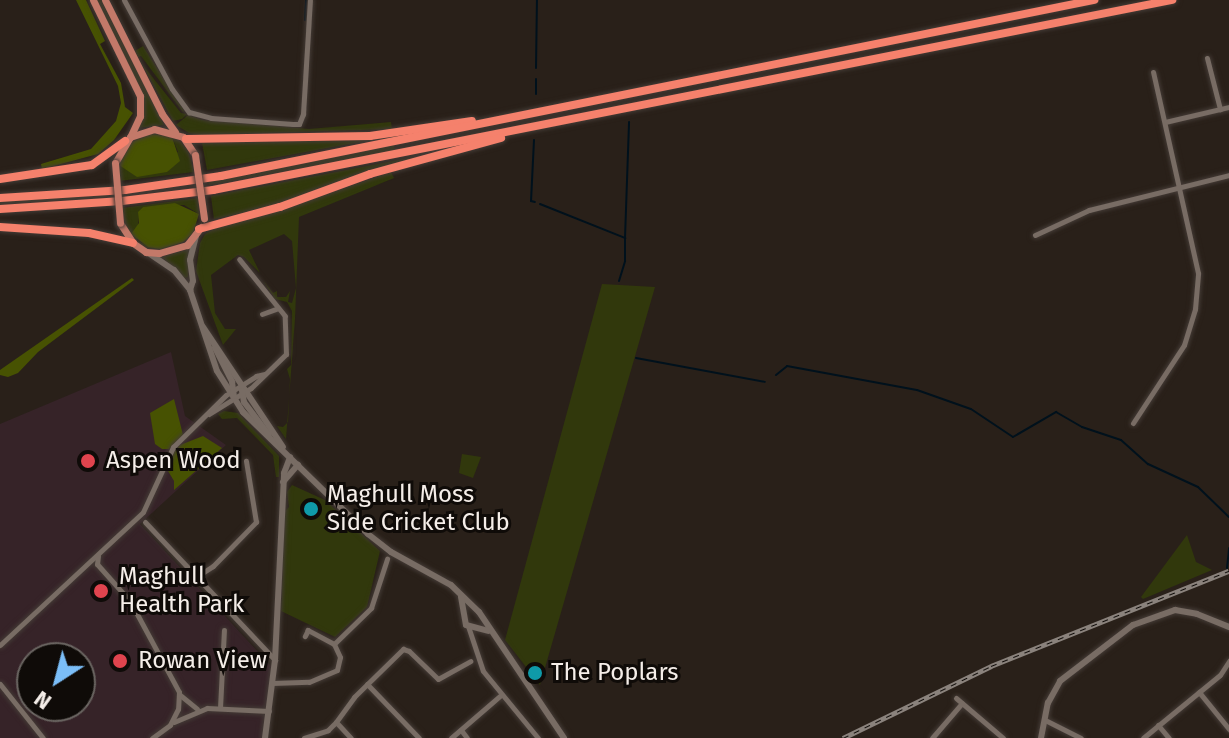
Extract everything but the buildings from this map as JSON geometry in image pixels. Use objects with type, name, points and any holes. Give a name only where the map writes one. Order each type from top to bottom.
[{"type":"highway","points":[[0,198],[96,193],[192,181],[1094,0]]},
{"type":"highway","points":[[0,209],[122,201],[213,190],[1172,0]]},
{"type":"highway","points":[[186,139],[370,136],[528,115]]},
{"type":"highway","points":[[198,233],[396,167],[572,120]]},
{"type":"highway","points":[[0,179],[95,164],[127,139]]},
{"type":"highway","points":[[0,227],[89,233],[133,243]]},
{"type":"main road","points":[[93,0],[140,96],[140,116],[115,163],[120,223],[133,243],[146,252],[174,252],[198,233],[204,218],[195,155],[186,139],[175,132],[157,106],[105,0]]},
{"type":"main road","points":[[127,139],[154,129],[175,132]]},
{"type":"street","points":[[124,0],[172,89],[189,112],[211,118],[293,124],[299,124],[303,114],[310,0]]},
{"type":"street","points":[[1207,58],[1220,109]]},
{"type":"street","points":[[1133,423],[1184,345],[1195,309],[1198,273],[1153,72]]},
{"type":"street","points":[[1165,122],[1229,107]]},
{"type":"street","points":[[1035,235],[1089,210],[1229,175]]},
{"type":"street","points":[[190,290],[193,281],[190,260],[198,233]]},
{"type":"street","points":[[146,252],[174,270],[190,290],[203,327],[203,337],[235,400],[289,455]]},
{"type":"street","points":[[207,416],[244,393],[286,354],[287,321],[239,259]]},
{"type":"street","points":[[262,314],[276,309]]},
{"type":"street","points":[[203,327],[244,393],[289,455],[382,545],[451,585],[460,594],[481,618],[564,738]]},
{"type":"street","points":[[213,339],[231,391]]},
{"type":"street","points":[[0,645],[143,512],[167,456],[231,391],[265,374]]},
{"type":"street","points":[[244,393],[244,402],[276,444]]},
{"type":"street","points":[[265,738],[275,660],[283,482],[289,455]]},
{"type":"street","points":[[196,577],[213,566],[256,522],[246,461]]},
{"type":"street","points":[[283,482],[298,465]]},
{"type":"street","points":[[145,522],[275,660]]},
{"type":"street","points":[[97,564],[101,552]]},
{"type":"street","points":[[334,644],[371,608],[387,559]]},
{"type":"street","points":[[89,562],[97,564],[130,601],[179,692],[198,709]]},
{"type":"street","points":[[460,594],[466,613],[464,619],[473,626],[491,632]]},
{"type":"street","points":[[1041,738],[1053,692],[1065,676],[1142,620],[1175,610],[1197,614],[1229,627]]},
{"type":"street","points":[[466,613],[475,611]]},
{"type":"street","points":[[481,618],[473,626],[471,641],[483,671],[538,738]]},
{"type":"street","points":[[220,708],[224,630]]},
{"type":"street","points":[[272,683],[309,682],[332,674],[340,661],[334,644],[308,630],[305,636]]},
{"type":"street","points":[[304,738],[328,730],[367,684],[404,649],[438,679],[470,661]]},
{"type":"street","points":[[1143,738],[1229,663]]},
{"type":"street","points":[[0,684],[43,738]]},
{"type":"street","points":[[367,684],[419,738]]},
{"type":"street","points":[[170,725],[178,709],[179,692]]},
{"type":"street","points":[[1199,692],[1229,729]]},
{"type":"street","points":[[451,738],[501,695]]},
{"type":"street","points":[[956,698],[999,737]]},
{"type":"street","points":[[932,734],[962,703]]},
{"type":"street","points":[[152,738],[198,709],[270,712]]},
{"type":"street","points":[[1045,720],[1081,738]]},
{"type":"street","points":[[336,722],[351,738]]},
{"type":"street","points":[[1158,725],[1169,738]]},
{"type":"street","points":[[461,730],[467,738]]},
{"type":"shaded area","name":"Maghull Health Park","points":[[171,352],[185,416],[226,445],[140,524],[271,666],[264,738],[0,738],[0,424]]},
{"type":"green space","points":[[76,0],[86,0],[105,41],[100,44],[121,83],[125,107],[133,113],[114,140],[98,154],[42,169],[41,164],[91,149],[116,121],[121,103],[118,86]]},
{"type":"green space","points":[[97,0],[101,0],[164,125],[138,128],[144,108],[142,92]]},
{"type":"green space","points":[[143,46],[183,112],[141,56],[138,57],[135,51]]},
{"type":"green space","points":[[142,64],[181,113],[187,114],[182,119],[173,121]]},
{"type":"green space","points":[[188,115],[202,120],[309,129],[391,122],[392,129],[200,135],[176,125]]},
{"type":"green space","points":[[151,133],[173,136],[181,142],[188,151],[194,172],[119,181],[119,165],[178,152],[172,137],[151,134],[118,161],[131,141]]},
{"type":"green space","points":[[151,134],[172,137],[180,161],[167,172],[137,177],[119,165],[120,160],[132,142]]},
{"type":"green space","points":[[393,136],[207,170],[202,143],[298,141]]},
{"type":"green space","points":[[394,145],[395,151],[209,185],[208,181]]},
{"type":"green space","points":[[429,154],[270,207],[214,219],[211,196]]},
{"type":"green space","points":[[391,172],[394,178],[299,217],[295,319],[289,397],[287,369],[291,365],[292,311],[287,302],[275,299],[263,280],[273,293],[277,291],[277,297],[286,297],[290,291],[288,302],[292,303],[296,288],[292,241],[284,234],[249,250],[260,273],[238,255],[211,275],[215,313],[225,329],[236,329],[223,345],[196,271],[200,243],[205,234],[225,223],[272,213]]},
{"type":"green space","points":[[107,197],[0,204],[0,201]]},
{"type":"green space","points":[[198,198],[199,214],[184,205],[143,207],[139,212],[137,241],[155,248],[182,242],[167,250],[147,248],[137,242],[125,225],[122,208]]},
{"type":"green space","points":[[175,203],[199,214],[193,233],[183,242],[160,249],[148,247],[131,234],[139,223],[138,212],[143,207]]},
{"type":"green space","points":[[189,249],[188,277],[184,278],[162,257]]},
{"type":"green space","points":[[132,278],[134,280],[38,352],[18,373],[8,377],[0,375],[0,370]]},
{"type":"green space","points":[[602,284],[655,287],[540,685],[505,640]]},
{"type":"green space","points":[[174,399],[183,435],[169,449],[162,449],[155,444],[150,413]]},
{"type":"green space","points":[[224,411],[238,413],[279,456],[279,477],[276,477],[273,455],[237,418],[222,419],[218,414]]},
{"type":"green space","points":[[287,423],[286,439],[277,426],[283,427]]},
{"type":"green space","points":[[203,436],[222,448],[174,490],[174,481],[168,471],[170,457],[180,445]]},
{"type":"green space","points":[[462,454],[481,457],[473,478],[459,473]]},
{"type":"green space","points":[[292,485],[325,500],[380,551],[367,607],[335,637],[281,611],[285,511],[289,507],[287,492]]},
{"type":"green space","points":[[1187,535],[1196,562],[1212,570],[1143,599],[1141,597]]},
{"type":"waterway","points":[[305,20],[306,0]]},
{"type":"waterway","points":[[536,68],[537,0]]},
{"type":"waterway","points":[[536,79],[536,94]]},
{"type":"waterway","points":[[540,204],[625,238],[629,122]]},
{"type":"waterway","points":[[534,140],[531,201],[535,202]]},
{"type":"waterway","points":[[619,281],[625,261],[625,239]]},
{"type":"waterway","points":[[636,358],[765,382]]},
{"type":"waterway","points":[[776,375],[787,366],[917,390],[971,409],[1013,437],[1056,412],[1082,427],[1121,440],[1148,464],[1198,487],[1229,517]]},
{"type":"waterway","points":[[1227,568],[1229,548]]},
{"type":"railway","points":[[843,738],[991,666],[1229,571]]},
{"type":"place","name":"Aspen Wood","points":[[88,461]]},
{"type":"place","name":"Maghull Moss Side Cricket Club","points":[[311,509]]},
{"type":"place","name":"Maghull Health Park","points":[[101,591]]},
{"type":"place","name":"Rowan View","points":[[120,661]]},
{"type":"place","name":"The Poplars","points":[[535,673]]}]
